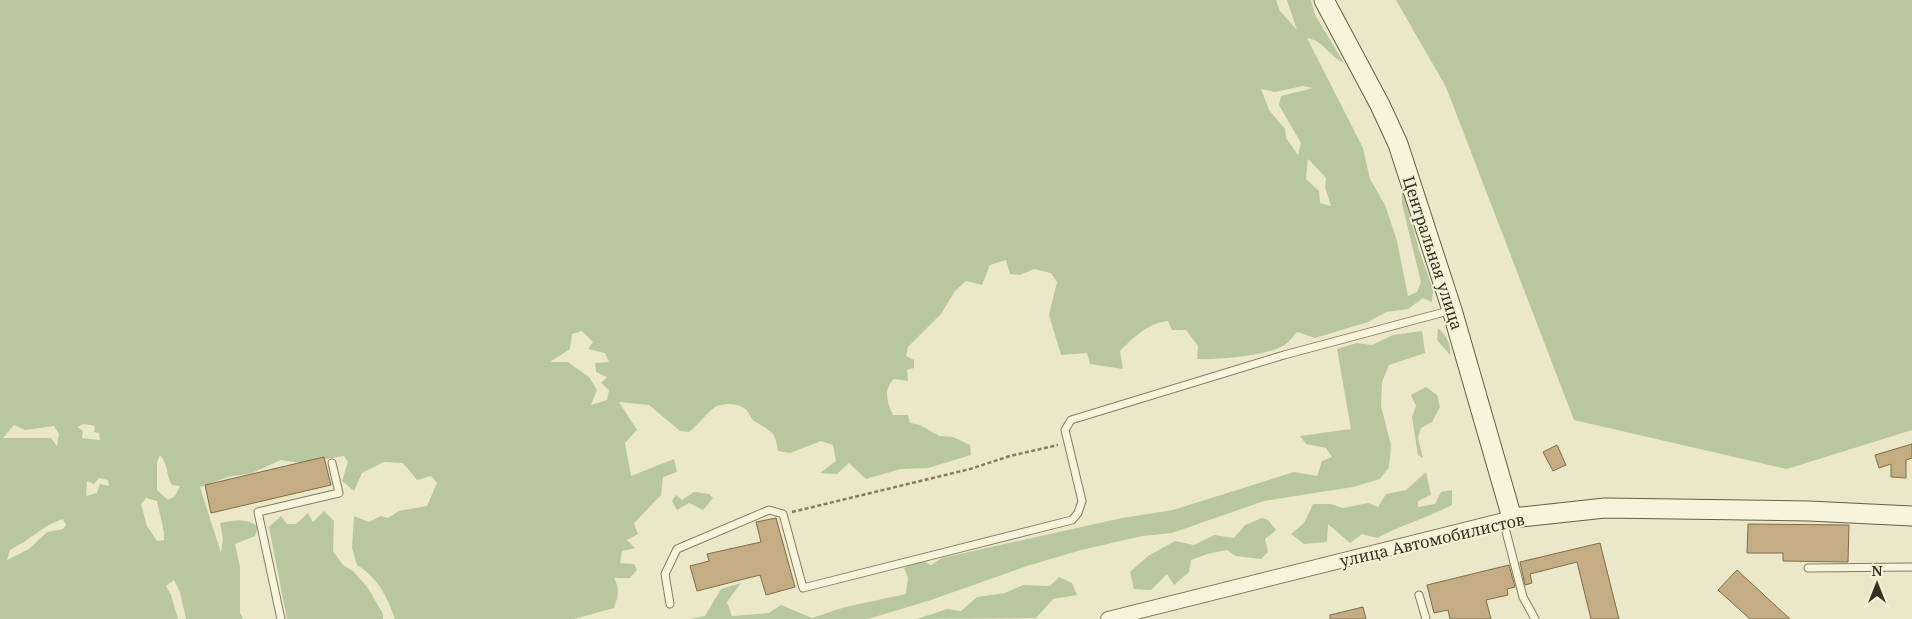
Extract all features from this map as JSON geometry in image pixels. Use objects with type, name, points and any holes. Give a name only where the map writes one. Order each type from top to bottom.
[{"type":"street","name":"Центральная улица","points":[[1324,0],[1380,105],[1398,144],[1452,310],[1508,519]]},
{"type":"street","name":"улица Автомобилистов","points":[[1108,619],[1404,547],[1508,519],[1605,508],[1704,508],[1912,516]]},
{"type":"lane","points":[[670,604],[665,574],[677,549],[769,510],[783,514],[804,588],[1072,520],[1078,513],[1082,501],[1066,442],[1065,430],[1072,420],[1083,415],[1284,355],[1452,310]]},
{"type":"lane","points":[[281,619],[258,512],[339,492],[332,463]]},
{"type":"lane","points":[[1508,519],[1524,597],[1535,619]]},
{"type":"lane","points":[[1808,568],[1912,567]]},
{"type":"lane","points":[[1419,595],[1426,619]]},
{"type":"path","points":[[783,514],[1066,442]]},
{"type":"green space","points":[[0,0],[1276,0],[1280,11],[1297,30],[1287,0],[1311,0],[1315,15],[1344,63],[1334,57],[1318,42],[1307,38],[1363,148],[1370,179],[1385,205],[1397,241],[1408,296],[1417,292],[1421,282],[1402,204],[1402,187],[1419,250],[1433,289],[1432,302],[1423,298],[1408,309],[1386,312],[1368,322],[1315,338],[1297,332],[1287,343],[1278,348],[1268,352],[1243,356],[1197,359],[1198,346],[1186,330],[1172,330],[1168,321],[1161,322],[1142,332],[1120,351],[1123,369],[1090,364],[1087,353],[1061,355],[1049,315],[1057,282],[1051,273],[1034,269],[1020,275],[1010,274],[1006,260],[990,265],[982,285],[966,281],[955,291],[941,314],[908,347],[906,356],[914,360],[914,368],[907,370],[908,381],[894,379],[887,392],[889,406],[893,415],[908,415],[910,423],[920,425],[939,436],[953,437],[970,445],[971,455],[928,468],[901,469],[866,479],[849,463],[837,474],[820,473],[836,461],[833,445],[821,441],[790,453],[778,451],[773,434],[753,420],[745,409],[738,405],[727,404],[717,406],[689,432],[680,431],[649,405],[619,402],[637,430],[625,443],[631,476],[674,459],[677,472],[663,477],[661,495],[634,523],[638,534],[627,540],[635,548],[622,551],[620,563],[634,564],[637,570],[630,578],[614,578],[618,593],[614,608],[574,619],[395,619],[381,588],[371,576],[357,565],[352,548],[354,516],[369,522],[381,516],[388,518],[399,511],[427,506],[437,483],[431,476],[417,480],[403,463],[384,462],[362,473],[354,491],[342,481],[348,462],[344,456],[301,463],[281,460],[252,473],[228,477],[200,487],[221,553],[223,538],[220,523],[245,521],[258,527],[255,536],[235,544],[240,567],[240,613],[243,619],[186,619],[180,592],[174,580],[166,586],[171,595],[178,619],[0,619]],"holes":[[[1303,86],[1313,88],[1281,96],[1279,105],[1301,143],[1298,155],[1286,138],[1285,129],[1269,110],[1261,89],[1275,92]],[[1308,159],[1326,178],[1325,187],[1331,206],[1320,203],[1319,191],[1306,179]],[[582,331],[593,342],[588,349],[605,353],[609,362],[595,363],[596,372],[607,377],[601,383],[609,390],[607,400],[591,405],[597,390],[589,377],[568,362],[550,362],[570,349],[572,334]],[[84,424],[95,426],[94,432],[99,433],[100,440],[82,438],[83,431],[77,427]],[[14,425],[25,430],[54,426],[59,434],[57,446],[51,438],[3,438]],[[160,455],[165,463],[172,485],[180,486],[175,496],[168,500],[157,490],[157,462]],[[99,478],[108,480],[109,486],[100,484],[97,493],[86,496],[87,481],[94,484]],[[146,498],[157,501],[164,532],[164,540],[157,541],[147,526],[141,504]],[[63,519],[66,525],[63,529],[47,532],[29,549],[7,560],[10,550],[42,529]]]},
{"type":"green space","points":[[1396,0],[1912,0],[1912,430],[1787,469],[1574,420],[1446,87]]},
{"type":"green space","points":[[1438,328],[1448,340],[1450,355],[1437,340]]},
{"type":"green space","points":[[1422,331],[1425,353],[1389,365],[1382,382],[1381,406],[1391,445],[1389,467],[1380,479],[1353,487],[1264,501],[1172,533],[1142,536],[1081,550],[868,619],[690,619],[705,616],[721,589],[741,583],[727,602],[732,616],[769,613],[781,605],[812,618],[845,607],[906,594],[908,578],[904,568],[921,560],[931,565],[942,558],[1122,518],[1173,510],[1294,472],[1317,476],[1322,461],[1332,457],[1326,448],[1306,444],[1300,436],[1351,429],[1337,349],[1357,343],[1372,345],[1393,335]]},
{"type":"green space","points":[[1426,387],[1437,395],[1440,407],[1432,422],[1421,428],[1418,438],[1423,458],[1418,455],[1412,417],[1416,406],[1411,395]]},
{"type":"green space","points":[[1426,472],[1431,495],[1418,501],[1418,507],[1435,504],[1441,492],[1452,490],[1452,505],[1377,538],[1362,534],[1350,543],[1328,524],[1327,542],[1304,544],[1291,534],[1304,523],[1313,504],[1330,504],[1343,508],[1368,503],[1378,507],[1386,494],[1406,490]]},
{"type":"green space","points":[[694,492],[709,494],[713,498],[703,510],[689,503],[677,510],[672,501],[676,495],[682,500]]},
{"type":"green space","points":[[324,511],[334,521],[333,551],[343,565],[354,572],[368,588],[383,614],[383,619],[287,619],[269,527],[281,516],[287,524],[296,524],[308,513],[313,522]]},
{"type":"green space","points":[[1262,518],[1268,520],[1276,530],[1265,539],[1268,552],[1261,559],[1236,556],[1227,550],[1207,554],[1191,560],[1189,572],[1174,585],[1167,574],[1151,590],[1134,589],[1130,572],[1148,556],[1175,541],[1194,545],[1214,535],[1234,538],[1245,525]]},
{"type":"green space","points":[[1059,577],[1072,583],[1077,595],[1053,599],[1036,618],[917,619],[947,609],[961,611],[977,597],[1005,593],[1023,585],[1050,586]]},
{"type":"building","points":[[1912,444],[1912,458],[1906,460],[1906,478],[1891,477],[1891,464],[1879,468],[1875,455]]},
{"type":"building","points":[[1557,445],[1566,465],[1553,471],[1543,452]]},
{"type":"building","points":[[324,457],[331,485],[211,513],[205,485]]},
{"type":"building","points":[[776,518],[795,587],[766,595],[760,575],[697,591],[690,566],[709,561],[707,554],[761,542],[756,522]]},
{"type":"building","points":[[1748,524],[1849,525],[1848,562],[1783,561],[1783,553],[1747,553]]},
{"type":"building","points":[[1600,543],[1619,619],[1591,619],[1577,562],[1530,574],[1532,583],[1525,585],[1520,562]]},
{"type":"building","points":[[1509,565],[1515,587],[1507,589],[1508,595],[1486,600],[1491,619],[1450,619],[1448,610],[1434,613],[1427,585]]},
{"type":"building","points":[[1737,570],[1790,619],[1750,619],[1718,590]]},
{"type":"building","points":[[1363,607],[1366,619],[1330,619],[1330,615]]}]
